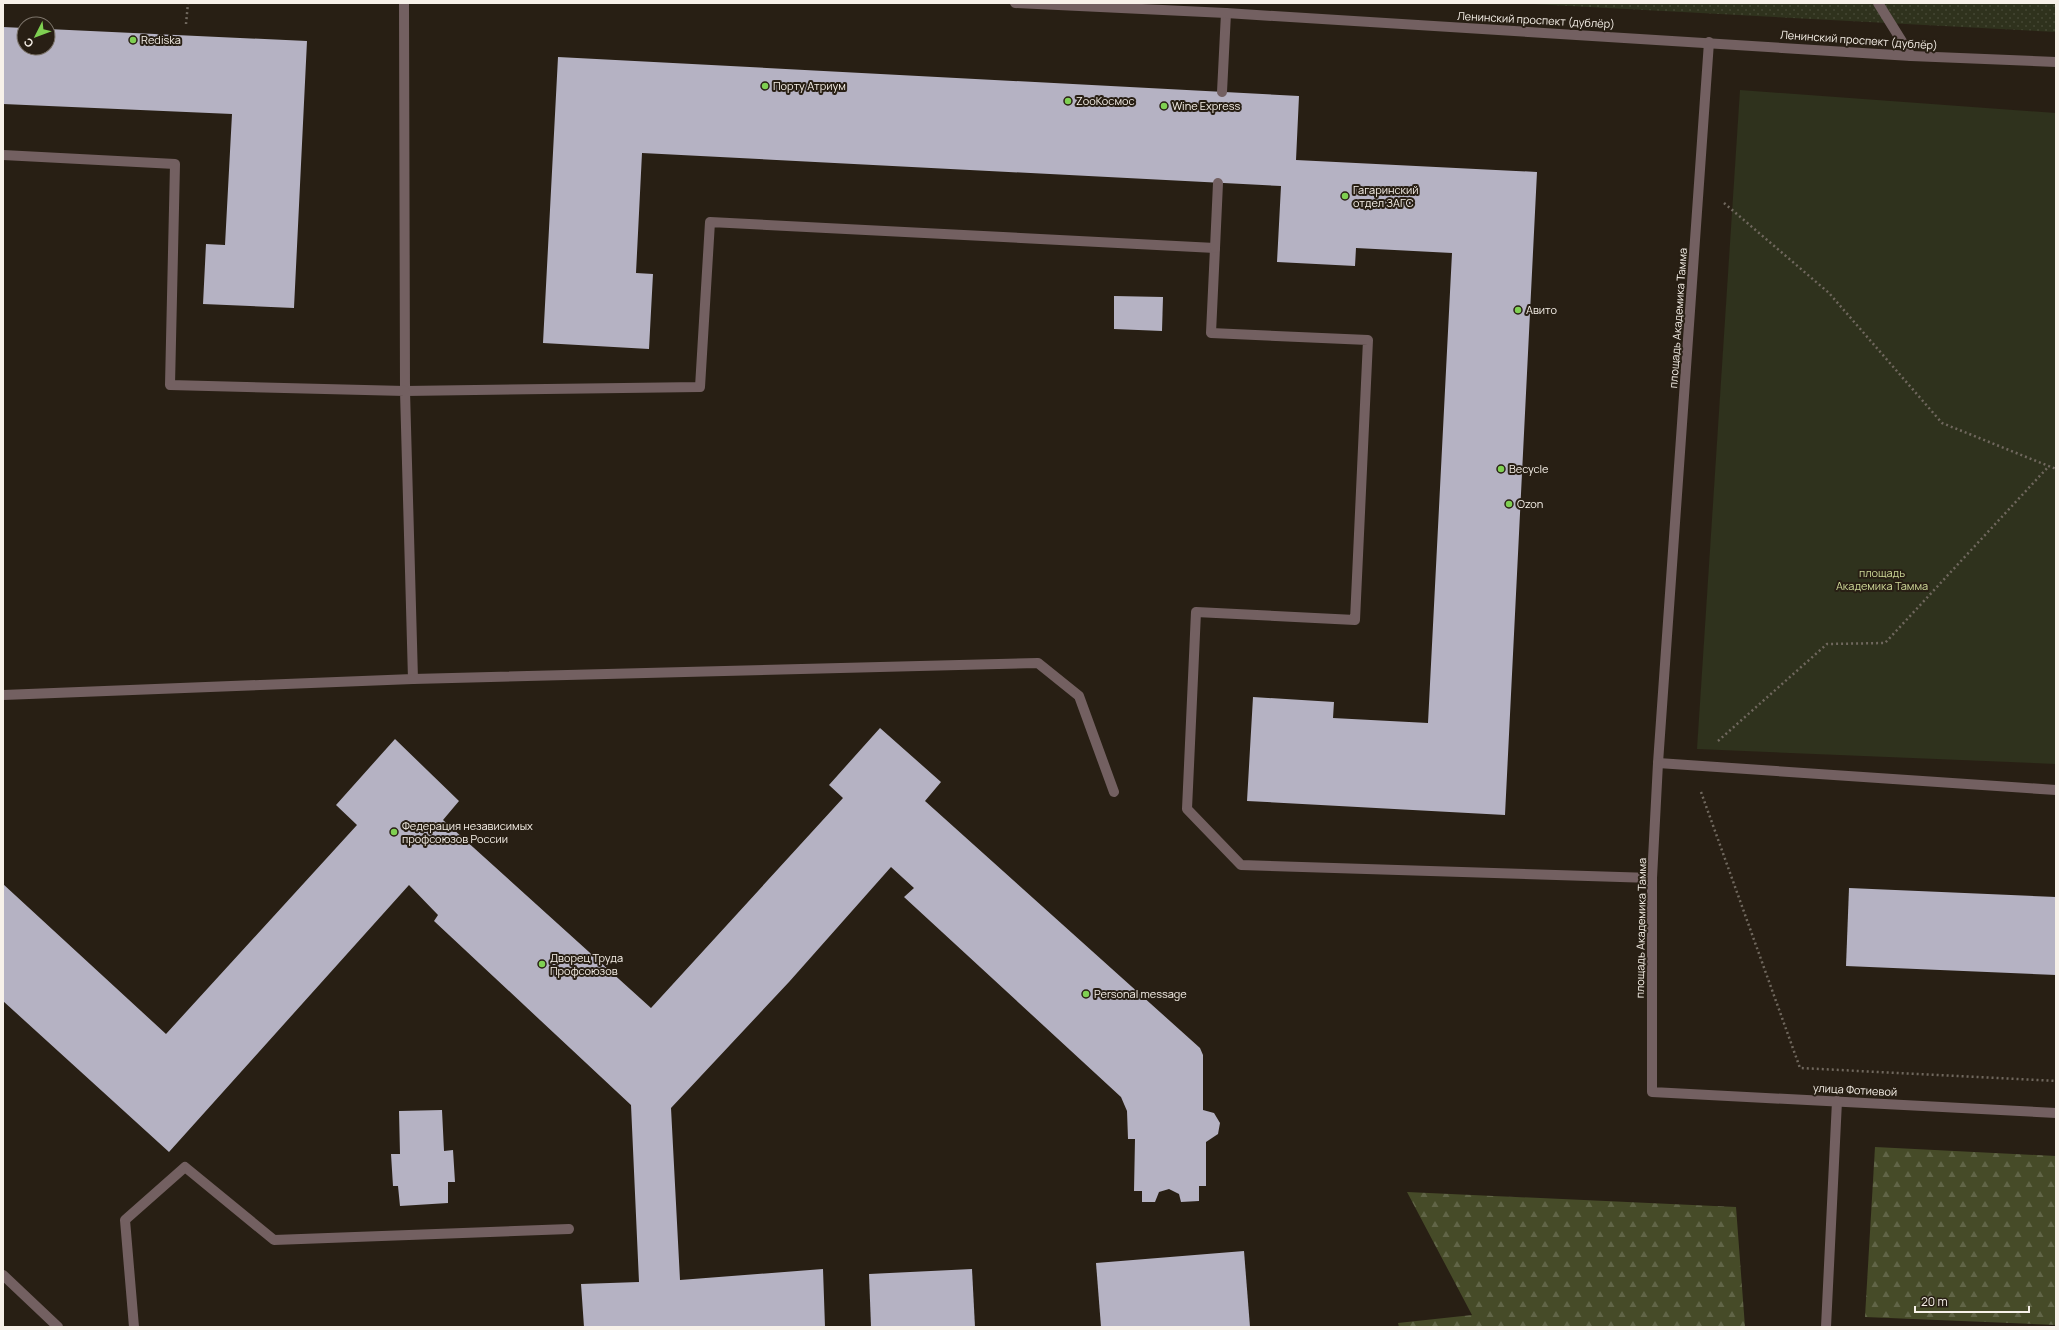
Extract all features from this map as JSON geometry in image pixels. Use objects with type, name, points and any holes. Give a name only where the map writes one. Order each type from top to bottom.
[{"type":"street","points":[[404,3],[405,391],[413,679]]},
{"type":"street","name":"Ленинский проспект (дублёр)","points":[[1015,3],[1226,13],[1709,42],[1911,56],[2056,62]]},
{"type":"street","points":[[1878,3],[1911,56]]},
{"type":"street","points":[[1222,92],[1226,13]]},
{"type":"street","name":"площадь Академика Тамма","points":[[1652,1092],[1652,878],[1658,763],[1709,42]]},
{"type":"street","points":[[3,155],[175,164],[170,385],[405,391],[700,387],[710,222],[1215,248]]},
{"type":"street","points":[[1218,183],[1211,332],[1368,340],[1355,620],[1196,612],[1187,809],[1241,865],[1652,878]]},
{"type":"street","points":[[3,695],[413,679],[1038,663],[1078,696],[1114,792]]},
{"type":"street","points":[[1658,763],[2056,790]]},
{"type":"street","name":"улица Фотиевой","points":[[1652,1092],[2056,1112]]},
{"type":"street","points":[[1826,1327],[1837,1101]]},
{"type":"street","points":[[134,1327],[125,1220],[185,1167],[274,1240],[569,1229]]},
{"type":"street","points":[[3,1275],[58,1327]]},
{"type":"path","points":[[186,24],[188,3]]},
{"type":"path","points":[[1700,182],[1829,293],[1942,423],[2056,469]]},
{"type":"path","points":[[2049,466],[1885,643],[1827,644],[1691,765],[1800,1068],[2056,1081]]},
{"type":"green space","points":[[1513,3],[2056,3],[2056,32]]},
{"type":"green space","name":"площадь Академика Тамма","points":[[1740,90],[2056,113],[2056,764],[1697,749]]},
{"type":"green space","points":[[1875,1147],[2056,1156],[2056,1325],[1865,1317]]},
{"type":"green space","points":[[1407,1192],[1736,1207],[1745,1327],[1399,1327],[1398,1323],[1472,1315]]},
{"type":"building","points":[[3,27],[16,28],[16,56],[56,56],[56,29],[307,41],[294,308],[203,304],[206,244],[225,245],[232,114],[3,104]]},
{"type":"building","points":[[558,57],[1299,96],[1296,160],[1537,172],[1505,815],[1247,801],[1253,697],[1334,702],[1333,718],[1428,723],[1452,253],[1356,248],[1355,266],[1277,262],[1281,186],[642,153],[636,273],[653,274],[649,349],[543,343]]},
{"type":"building","points":[[1114,296],[1163,297],[1162,331],[1114,329]]},
{"type":"building","points":[[880,728],[941,782],[925,801],[1200,1048],[1203,1055],[1203,1110],[1214,1113],[1220,1123],[1218,1134],[1206,1142],[1206,1186],[1199,1186],[1199,1201],[1181,1202],[1179,1194],[1169,1189],[1159,1192],[1155,1202],[1142,1202],[1142,1191],[1134,1191],[1135,1139],[1128,1139],[1127,1111],[1121,1097],[904,897],[914,888],[891,867],[789,982],[671,1108],[680,1280],[823,1269],[825,1327],[584,1327],[581,1284],[639,1282],[631,1105],[434,921],[438,915],[409,885],[169,1152],[3,1001],[3,884],[166,1034],[357,825],[336,805],[395,739],[459,801],[443,820],[651,1008],[843,798],[829,785]]},
{"type":"building","points":[[1849,888],[2056,897],[2056,975],[1846,966]]},
{"type":"building","points":[[442,1110],[444,1151],[453,1150],[455,1182],[448,1182],[448,1203],[400,1206],[398,1186],[393,1186],[391,1154],[400,1154],[399,1111]]},
{"type":"building","points":[[1244,1251],[1250,1327],[1101,1327],[1096,1263]]},
{"type":"building","points":[[972,1269],[975,1327],[871,1327],[869,1274]]},
{"type":"place","name":"Rediska","points":[[133,40]]},
{"type":"place","name":"Порту Атриум","points":[[765,86]]},
{"type":"place","name":"ZooКосмос","points":[[1068,101]]},
{"type":"place","name":"Wine Express","points":[[1164,106]]},
{"type":"place","name":"Гагаринский отдел ЗАГС","points":[[1345,196]]},
{"type":"place","name":"Авито","points":[[1518,310]]},
{"type":"place","name":"Becycle","points":[[1501,469]]},
{"type":"place","name":"Ozon","points":[[1509,504]]},
{"type":"place","name":"Федерация независимых профсоюзов России","points":[[394,832]]},
{"type":"place","name":"Дворец Труда Профсоюзов","points":[[542,964]]},
{"type":"place","name":"Personal message","points":[[1086,994]]}]
